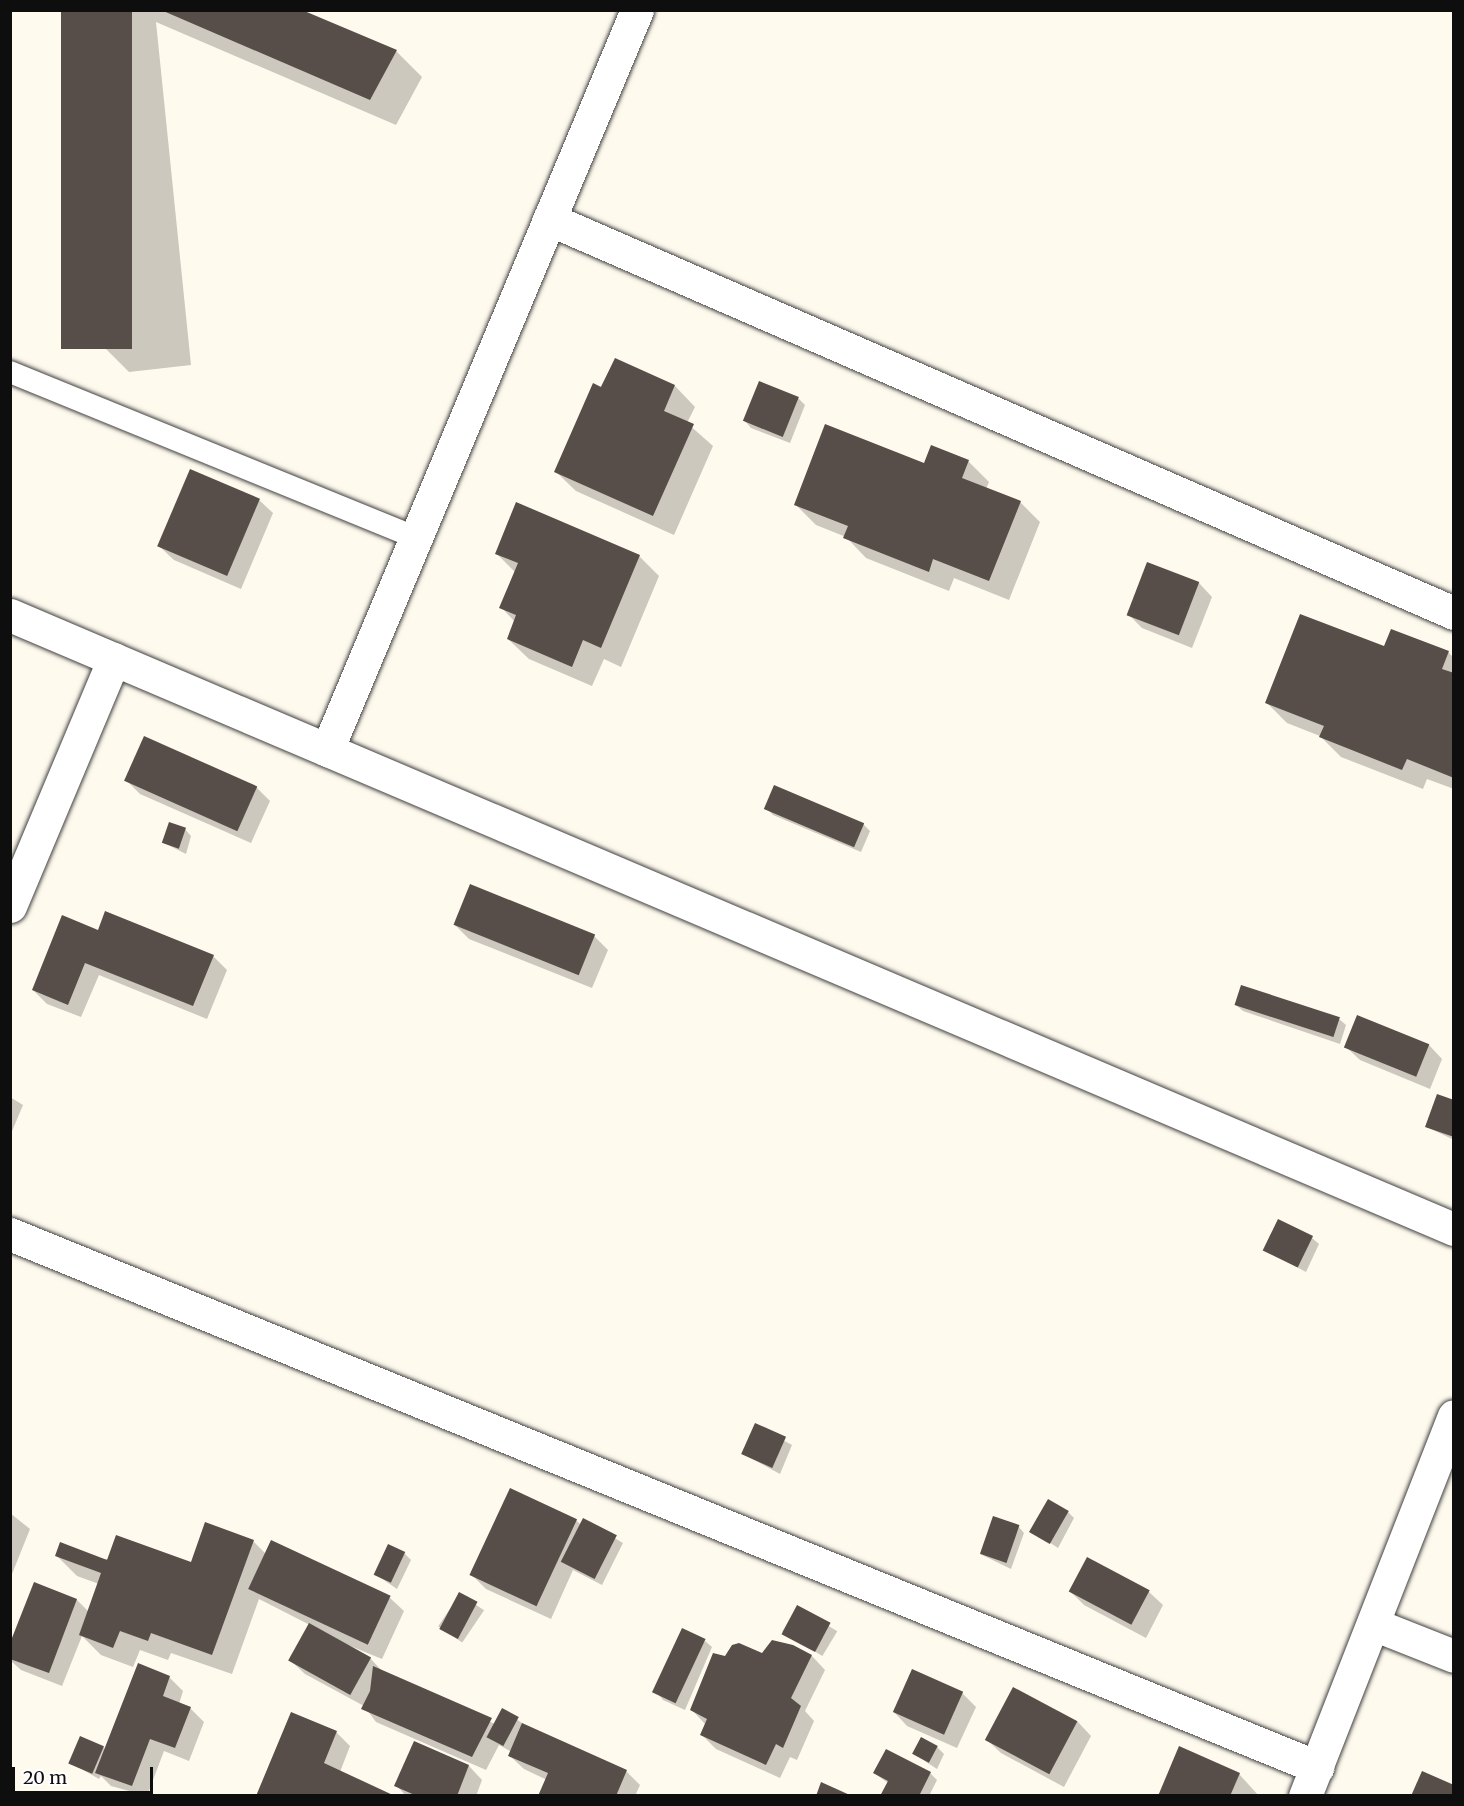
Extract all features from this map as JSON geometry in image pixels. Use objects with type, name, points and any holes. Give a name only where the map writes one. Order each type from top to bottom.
[{"type":"street","points":[[327,750],[637,10]]},
{"type":"street","points":[[549,219],[1454,613]]},
{"type":"street","points":[[10,615],[1454,1229]]},
{"type":"street","points":[[10,906],[114,659]]},
{"type":"street","points":[[10,1234],[1311,1781],[1454,1416]]},
{"type":"street","points":[[1373,1624],[1454,1656]]},
{"type":"lane","points":[[10,372],[416,538]]},
{"type":"building","points":[[61,10],[132,10],[132,349],[61,349]]},
{"type":"building","points":[[161,10],[302,10],[397,50],[370,100]]},
{"type":"building","points":[[615,358],[675,385],[664,411],[694,424],[653,516],[554,472],[593,383],[601,387]]},
{"type":"building","points":[[759,381],[799,397],[783,437],[743,421]]},
{"type":"building","points":[[825,424],[924,463],[931,445],[969,460],[962,478],[1021,501],[989,581],[933,559],[929,572],[843,538],[848,526],[794,505]]},
{"type":"building","points":[[190,469],[260,499],[227,576],[157,546]]},
{"type":"building","points":[[516,502],[640,555],[601,648],[583,640],[572,667],[507,639],[516,615],[499,608],[518,563],[495,554]]},
{"type":"building","points":[[1147,562],[1199,582],[1179,635],[1127,615]]},
{"type":"building","points":[[1300,614],[1384,646],[1391,629],[1449,651],[1442,669],[1454,673],[1454,778],[1407,759],[1402,770],[1319,737],[1324,726],[1265,703]]},
{"type":"building","points":[[144,736],[257,786],[237,831],[124,781]]},
{"type":"building","points":[[774,785],[864,823],[854,847],[764,809]]},
{"type":"building","points":[[169,822],[186,828],[179,849],[162,843]]},
{"type":"building","points":[[470,884],[595,935],[579,975],[454,925]]},
{"type":"building","points":[[105,911],[214,955],[193,1006],[85,963],[68,1005],[32,990],[62,915],[98,930]]},
{"type":"building","points":[[1241,985],[1340,1017],[1333,1037],[1235,1005]]},
{"type":"building","points":[[1357,1015],[1429,1044],[1416,1077],[1344,1047]]},
{"type":"building","points":[[1437,1094],[1454,1100],[1454,1137],[1425,1127]]},
{"type":"building","points":[[1278,1219],[1313,1236],[1298,1268],[1263,1250]]},
{"type":"building","points":[[755,1423],[786,1437],[772,1468],[741,1454]]},
{"type":"building","points":[[510,1488],[577,1519],[536,1606],[469,1575]]},
{"type":"building","points":[[1048,1499],[1069,1511],[1050,1544],[1029,1532]]},
{"type":"building","points":[[993,1516],[1019,1525],[1006,1563],[980,1554]]},
{"type":"building","points":[[583,1518],[617,1535],[595,1579],[561,1562]]},
{"type":"building","points":[[205,1522],[254,1540],[212,1655],[151,1633],[148,1641],[120,1631],[113,1648],[79,1635],[101,1573],[55,1556],[60,1542],[107,1560],[116,1535],[191,1562]]},
{"type":"building","points":[[271,1540],[391,1596],[368,1645],[248,1589]]},
{"type":"building","points":[[388,1544],[405,1552],[391,1583],[374,1575]]},
{"type":"building","points":[[1087,1557],[1150,1590],[1131,1625],[1069,1591]]},
{"type":"building","points":[[34,1582],[77,1599],[49,1673],[10,1659],[10,1643]]},
{"type":"building","points":[[459,1592],[478,1602],[458,1639],[439,1629]]},
{"type":"building","points":[[797,1605],[831,1623],[815,1652],[782,1634]]},
{"type":"building","points":[[309,1623],[371,1657],[350,1695],[288,1661]]},
{"type":"building","points":[[682,1628],[706,1639],[676,1703],[652,1692]]},
{"type":"building","points":[[772,1640],[793,1645],[812,1655],[791,1698],[801,1706],[783,1748],[776,1744],[766,1765],[700,1735],[707,1719],[690,1710],[713,1653],[725,1656],[732,1645],[739,1643],[762,1653]]},
{"type":"building","points":[[138,1663],[170,1676],[163,1696],[191,1707],[175,1748],[150,1739],[132,1786],[95,1773]]},
{"type":"building","points":[[373,1666],[492,1718],[472,1757],[361,1709],[370,1691]]},
{"type":"building","points":[[912,1669],[963,1692],[944,1735],[893,1712]]},
{"type":"building","points":[[1013,1687],[1077,1721],[1049,1774],[985,1740]]},
{"type":"building","points":[[502,1708],[519,1717],[503,1746],[487,1737]]},
{"type":"building","points":[[291,1712],[337,1731],[324,1763],[395,1796],[256,1796]]},
{"type":"building","points":[[522,1723],[627,1770],[616,1796],[538,1796],[548,1773],[508,1756]]},
{"type":"building","points":[[80,1736],[104,1746],[92,1774],[68,1764]]},
{"type":"building","points":[[921,1737],[938,1746],[929,1763],[912,1754]]},
{"type":"building","points":[[414,1741],[469,1765],[457,1796],[417,1796],[394,1786]]},
{"type":"building","points":[[1179,1746],[1240,1773],[1230,1796],[1158,1796]]},
{"type":"building","points":[[886,1749],[931,1772],[919,1796],[880,1796],[888,1781],[873,1773]]},
{"type":"building","points":[[1422,1771],[1454,1785],[1454,1796],[1411,1796]]},
{"type":"building","points":[[821,1782],[852,1796],[816,1796]]}]
